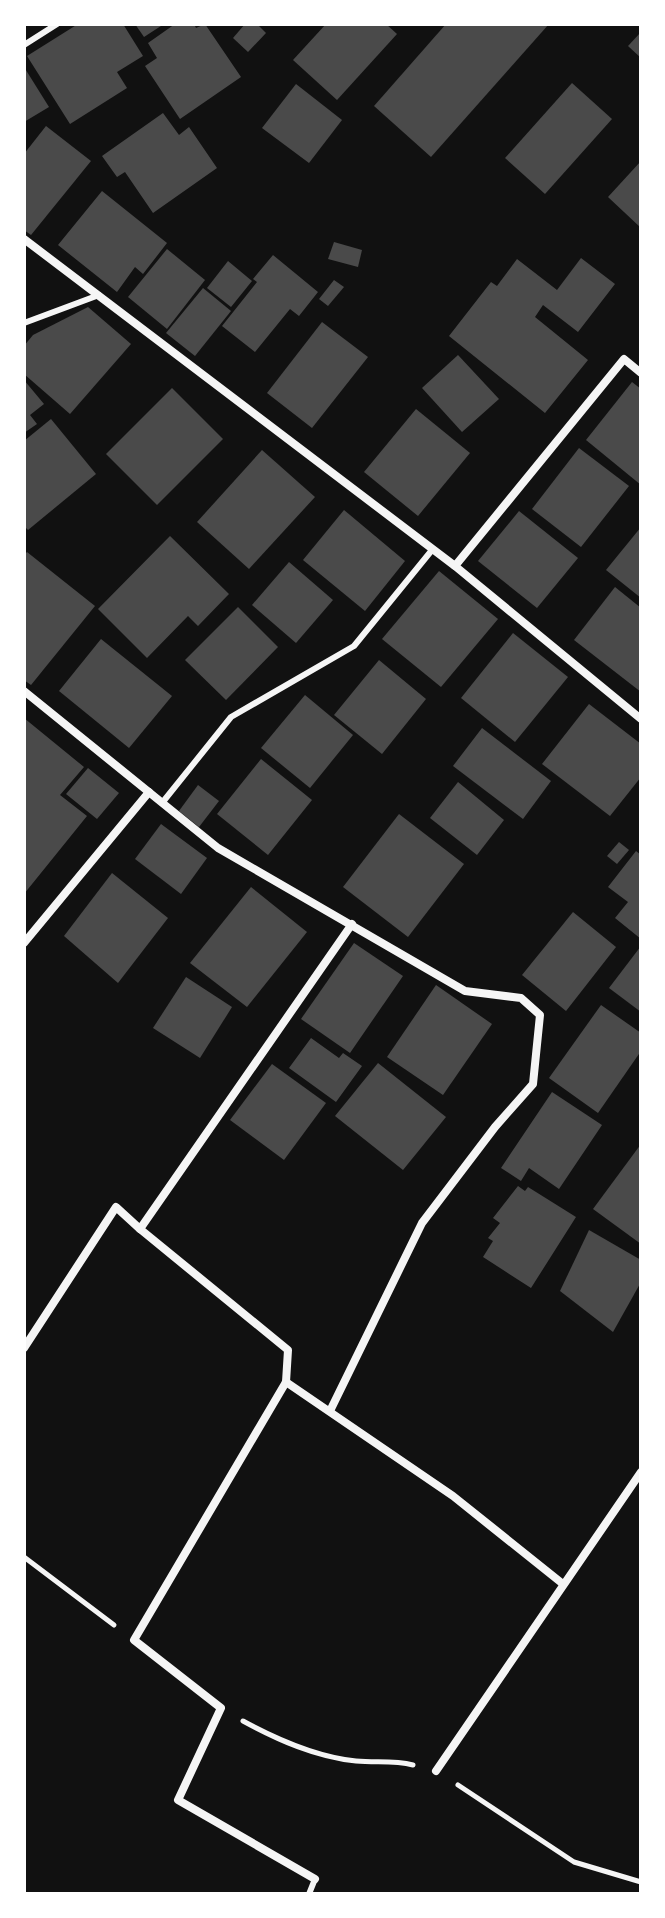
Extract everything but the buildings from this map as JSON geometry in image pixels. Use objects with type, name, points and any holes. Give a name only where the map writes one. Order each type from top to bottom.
[{"type":"street","points":[[24,239],[455,566],[641,719]]},
{"type":"street","points":[[455,566],[624,359],[641,373]]},
{"type":"street","points":[[24,691],[218,848],[465,991],[521,998],[540,1015],[533,1084],[495,1127],[422,1223],[330,1411]]},
{"type":"street","points":[[24,943],[149,792]]},
{"type":"street","points":[[140,1229],[352,924]]},
{"type":"street","points":[[24,1348],[116,1207],[288,1350],[286,1382],[134,1640],[221,1708],[178,1800],[315,1879]]},
{"type":"street","points":[[286,1382],[453,1496],[563,1584]]},
{"type":"street","points":[[436,1771],[641,1472]]},
{"type":"lane","points":[[24,45],[57,24]]},
{"type":"lane","points":[[24,323],[99,295]]},
{"type":"lane","points":[[162,803],[231,717],[354,646],[432,550]]},
{"type":"lane","points":[[309,1894],[315,1879]]},
{"type":"path","points":[[24,1557],[134,1640]]}]
